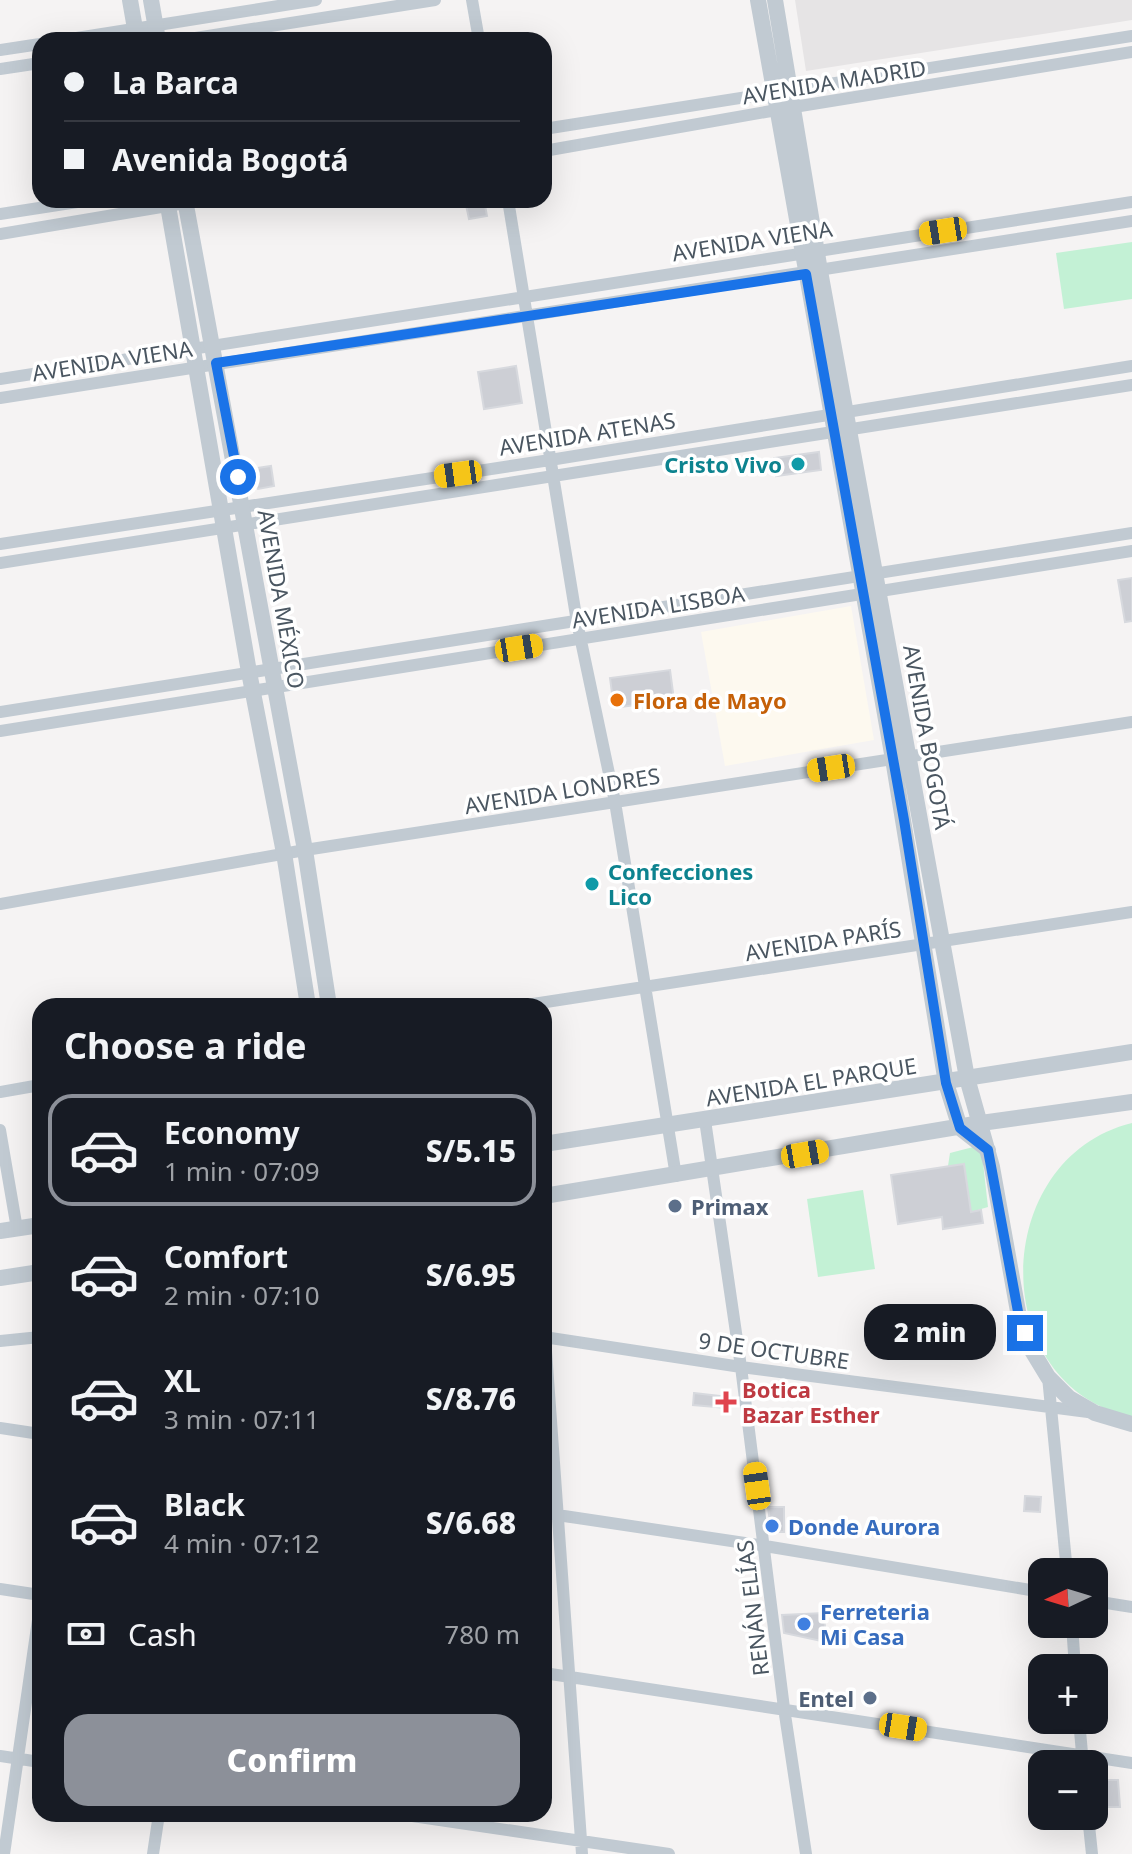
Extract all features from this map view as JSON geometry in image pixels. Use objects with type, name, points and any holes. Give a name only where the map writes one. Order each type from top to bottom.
[{"type":"street","points":[[130,0],[135,32]]},
{"type":"street","points":[[151,0],[156,32]]},
{"type":"street","points":[[161,32],[316,0]]},
{"type":"street","points":[[233,32],[435,0]]},
{"type":"street","points":[[472,0],[478,32]]},
{"type":"street","name":"AVENIDA BOGOTÁ","points":[[758,0],[784,90]]},
{"type":"street","name":"AVENIDA BOGOTÁ","points":[[775,0],[784,90],[813,272],[934,943],[988,1150],[1019,1317],[1031,1349],[1048,1377],[1069,1398],[1095,1413],[1132,1424]]},
{"type":"street","name":"AVENIDA MADRID","points":[[552,128],[1132,36]]},
{"type":"street","points":[[0,50],[32,45]]},
{"type":"street","name":"AVENIDA MADRID","points":[[552,150],[1132,52]]},
{"type":"street","points":[[0,69],[32,64]]},
{"type":"street","name":"AVENIDA VIENA","points":[[0,398],[196,357],[213,346],[1132,202]]},
{"type":"street","points":[[0,214],[39,208]]},
{"type":"street","points":[[0,234],[141,208]]},
{"type":"street","name":"AVENIDA MÉXICO","points":[[169,208],[249,672],[284,853],[307,998]]},
{"type":"street","name":"AVENIDA MÉXICO","points":[[186,208],[305,850],[328,998]]},
{"type":"street","points":[[509,208],[552,477],[580,638],[615,802],[676,1176]]},
{"type":"street","name":"AVENIDA VIENA","points":[[0,379],[196,357],[216,363],[1132,221]]},
{"type":"street","name":"AVENIDA ATENAS","points":[[0,544],[550,460],[1132,366]]},
{"type":"street","name":"AVENIDA ATENAS","points":[[0,563],[1132,385]]},
{"type":"street","name":"AVENIDA LISBOA","points":[[0,731],[580,638],[1132,533]]},
{"type":"street","name":"AVENIDA LISBOA","points":[[0,712],[577,622],[1132,551]]},
{"type":"street","name":"AVENIDA LONDRES","points":[[0,904],[284,853],[1132,722]]},
{"type":"street","name":"AVENIDA PARÍS","points":[[552,1001],[1132,912]]},
{"type":"street","name":"AVENIDA BOGOTÁ","points":[[934,943],[945,1077],[960,1128]]},
{"type":"street","name":"AVENIDA EL PARQUE","points":[[552,1143],[705,1120],[945,1077],[967,1078],[1132,1052]]},
{"type":"street","points":[[0,1092],[32,1086]]},
{"type":"street","points":[[552,1195],[981,1123],[1132,1102]]},
{"type":"street","name":"RENÁN ELÍAS","points":[[705,1120],[806,1854]]},
{"type":"street","points":[[960,1128],[988,1150]]},
{"type":"street","points":[[0,1130],[8,1230],[32,1226]]},
{"type":"street","points":[[0,1278],[32,1273]]},
{"type":"street","points":[[0,1341],[32,1338]]},
{"type":"street","name":"9 DE OCTUBRE","points":[[552,1338],[741,1367],[1095,1413]]},
{"type":"street","points":[[1048,1377],[1066,1558]]},
{"type":"street","points":[[552,1420],[581,1847]]},
{"type":"street","points":[[0,1428],[32,1433]]},
{"type":"street","points":[[552,1514],[1028,1590]]},
{"type":"street","points":[[0,1589],[32,1594]]},
{"type":"street","points":[[1108,1603],[1132,1607]]},
{"type":"street","points":[[4,1854],[32,1664]]},
{"type":"street","points":[[552,1674],[784,1708],[1030,1750]]},
{"type":"street","points":[[0,1756],[32,1760]]},
{"type":"street","points":[[1108,1761],[1132,1763]]},
{"type":"street","points":[[153,1854],[158,1822]]},
{"type":"street","points":[[443,1822],[581,1847],[669,1854]]},
{"type":"street","points":[[1089,1830],[1092,1854]]},
{"type":"shaded area","points":[[795,0],[1132,0],[1132,20],[806,71]]},
{"type":"shaded area","points":[[851,606],[874,740],[725,766],[701,632]]},
{"type":"green space","points":[[1132,242],[1132,299],[1064,309],[1056,253]]},
{"type":"green space","points":[[1132,1123],[1132,1417],[1084,1397],[1050,1363],[1030,1320],[1023,1272],[1030,1223],[1051,1179],[1085,1144]]},
{"type":"green space","points":[[981,1145],[988,1207],[971,1212],[964,1164],[948,1166],[950,1153]]},
{"type":"green space","points":[[863,1190],[875,1269],[818,1277],[807,1199]]},
{"type":"building","points":[[467,208],[486,208],[487,216],[469,219]]},
{"type":"building","points":[[516,366],[522,403],[484,409],[478,372]]},
{"type":"building","name":"Cristo Vivo","points":[[819,452],[821,470],[776,476],[774,458]]},
{"type":"building","points":[[271,466],[274,486],[258,489],[253,485],[251,469]]},
{"type":"building","points":[[1132,578],[1132,621],[1125,622],[1118,580]]},
{"type":"building","points":[[670,670],[674,700],[614,708],[610,678]]},
{"type":"building","points":[[964,1164],[971,1212],[981,1210],[983,1223],[943,1229],[942,1217],[898,1224],[891,1175]]},
{"type":"building","points":[[694,1393],[728,1397],[727,1408],[693,1405]]},
{"type":"building","points":[[1025,1496],[1041,1497],[1040,1512],[1024,1511]]},
{"type":"building","points":[[768,1507],[784,1507],[784,1532],[771,1530]]},
{"type":"building","name":"Ferreteria Mi Casa","points":[[824,1613],[826,1642],[784,1633],[782,1615]]},
{"type":"building","points":[[1108,1780],[1118,1780],[1120,1807],[1108,1807]]},
{"type":"place","name":"Cristo Vivo","points":[[798,464]]},
{"type":"place","name":"Flora de Mayo","points":[[617,700]]},
{"type":"place","name":"Confecciones Lico","points":[[592,884]]},
{"type":"place","name":"Primax","points":[[675,1206]]},
{"type":"place","name":"Botica Bazar Esther","points":[[726,1402]]},
{"type":"place","name":"Donde Aurora","points":[[772,1526]]},
{"type":"place","name":"Ferreteria Mi Casa","points":[[804,1624]]},
{"type":"place","name":"Entel","points":[[870,1698]]},
{"type":"route","points":[[238,477],[216,363],[806,274],[904,820],[946,1083],[960,1128],[988,1150],[1019,1317],[1025,1333]]}]
